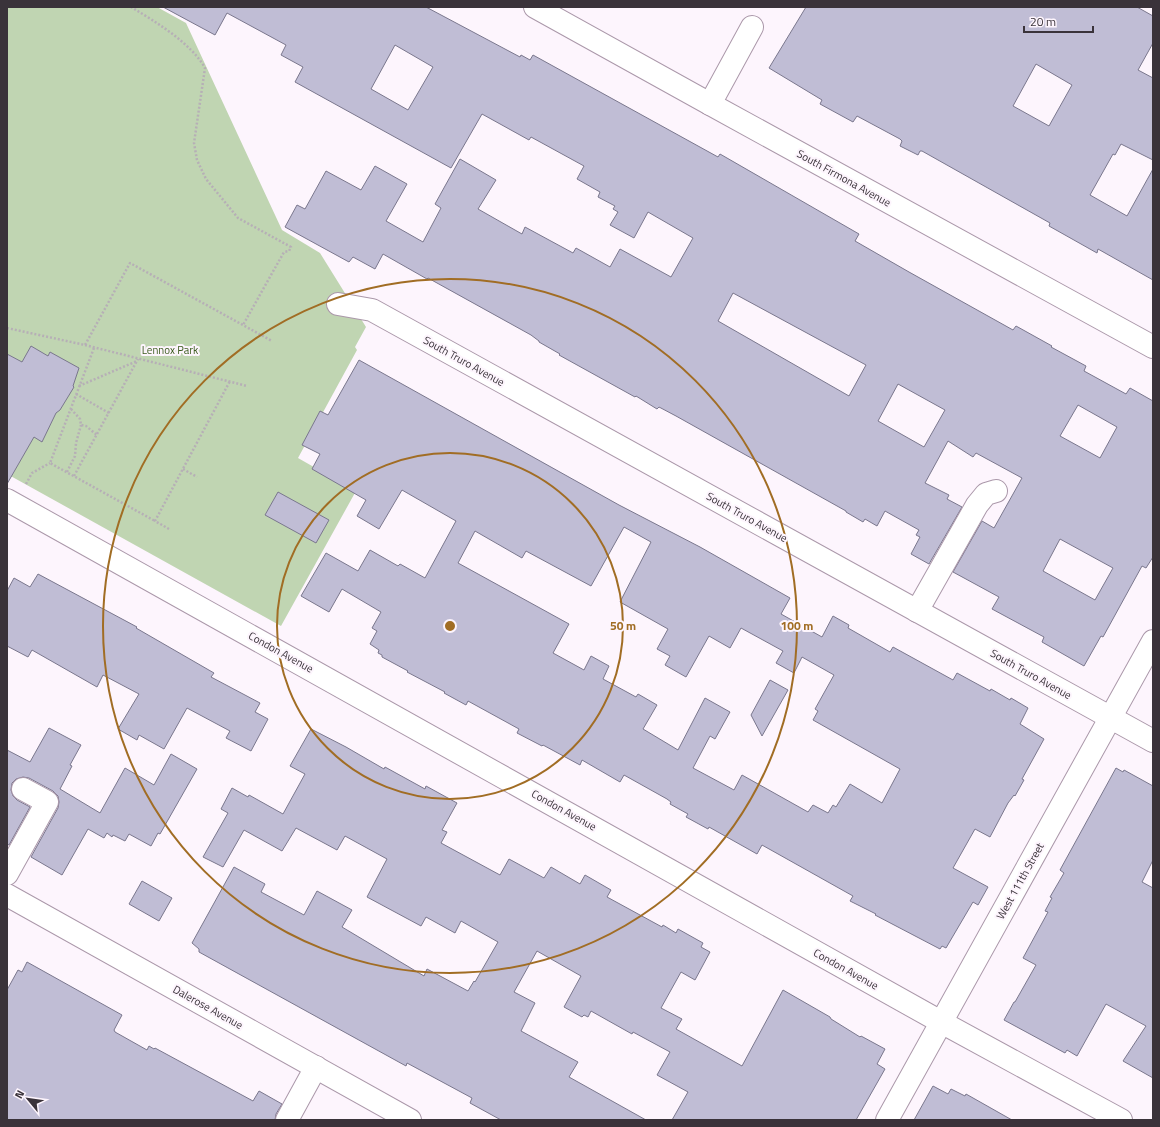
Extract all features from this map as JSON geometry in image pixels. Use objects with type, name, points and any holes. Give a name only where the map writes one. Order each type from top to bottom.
[{"type":"street","name":"South Firmona Avenue","points":[[536,7],[1153,347]]},
{"type":"street","points":[[710,104],[752,27]]},
{"type":"street","name":"South Truro Avenue","points":[[338,304],[372,310],[1153,741]]},
{"type":"street","points":[[917,611],[977,505],[986,494],[996,491]]},
{"type":"street","name":"Condon Avenue","points":[[7,500],[941,1022],[1121,1120]]},
{"type":"street","name":"West 111th Street","points":[[887,1120],[1153,641]]},
{"type":"street","points":[[7,874],[47,802],[22,789]]},
{"type":"street","name":"Dalerose Avenue","points":[[7,895],[410,1120]]},
{"type":"street","points":[[287,1120],[316,1067]]},
{"type":"path","points":[[132,7],[167,30],[200,58],[205,68],[194,143],[197,160],[206,179],[238,218],[291,247],[289,251],[284,252],[243,325]]},
{"type":"path","points":[[85,345],[130,263],[272,341]]},
{"type":"path","points":[[7,328],[85,345],[138,360],[248,386]]},
{"type":"path","points":[[26,484],[32,473],[50,463],[94,348]]},
{"type":"path","points":[[79,387],[138,360]]},
{"type":"path","points":[[74,476],[138,360]]},
{"type":"path","points":[[155,521],[230,382]]},
{"type":"path","points":[[76,394],[109,413]]},
{"type":"path","points":[[68,472],[75,456],[76,443],[81,425],[80,419],[71,408]]},
{"type":"path","points":[[81,425],[86,426],[97,435]]},
{"type":"path","points":[[50,463],[169,529]]},
{"type":"path","points":[[183,468],[197,477]]},
{"type":"green space","name":"Lennox Park","points":[[7,7],[157,7],[186,23],[282,230],[320,253],[366,327],[355,347],[357,350],[298,458],[356,491],[281,626],[7,474]]},
{"type":"building","points":[[163,7],[426,7],[520,57],[521,55],[530,60],[533,55],[718,157],[720,154],[859,234],[855,241],[909,272],[1013,330],[1016,326],[1052,346],[1051,347],[1086,366],[1084,371],[1126,394],[1130,388],[1153,401],[1153,557],[1146,568],[1142,566],[1103,637],[1101,636],[1084,666],[1042,642],[1044,637],[992,609],[999,597],[953,572],[982,521],[994,528],[1022,478],[976,453],[973,457],[948,441],[925,483],[949,495],[947,499],[962,507],[929,564],[911,554],[920,537],[916,535],[919,530],[885,511],[877,526],[865,519],[863,522],[676,416],[659,407],[657,409],[636,396],[635,397],[559,355],[560,354],[539,342],[531,335],[383,254],[375,269],[353,257],[349,262],[285,227],[297,205],[305,209],[326,171],[361,190],[375,166],[407,184],[386,221],[423,242],[441,208],[435,204],[460,159],[496,180],[478,209],[522,234],[525,227],[573,253],[576,248],[610,267],[620,249],[671,277],[693,238],[648,212],[634,238],[610,225],[618,212],[613,209],[615,206],[598,197],[600,192],[577,179],[584,166],[531,137],[529,140],[482,114],[451,168],[295,82],[303,67],[281,55],[286,45],[227,13],[215,35]],"holes":[[[395,45],[433,67],[408,110],[371,89]],[[733,293],[866,365],[849,396],[718,321]],[[898,384],[945,410],[924,447],[878,421]],[[1078,405],[1117,427],[1100,458],[1060,436]],[[1060,539],[1113,568],[1095,600],[1043,571]]]},
{"type":"building","points":[[806,7],[1137,7],[1153,16],[1153,43],[1138,70],[1153,78],[1153,160],[1121,144],[1115,155],[1113,154],[1090,195],[1127,216],[1153,169],[1153,280],[1098,249],[1097,253],[1049,226],[1050,223],[922,151],[920,151],[918,155],[900,146],[902,141],[900,139],[857,116],[853,122],[820,104],[822,100],[769,68]],"holes":[[[1036,64],[1072,85],[1049,126],[1013,106]]]},
{"type":"building","points":[[31,346],[48,356],[50,352],[79,368],[73,386],[74,387],[60,410],[56,413],[42,442],[34,437],[7,484],[7,354],[22,362]]},
{"type":"building","points":[[359,360],[619,505],[700,547],[790,598],[781,614],[822,637],[833,616],[849,625],[848,628],[890,652],[893,647],[953,680],[957,673],[990,691],[991,689],[1028,708],[1020,724],[1044,739],[1022,779],[1024,780],[1015,796],[1014,795],[1008,803],[990,837],[975,829],[953,868],[988,887],[978,905],[973,902],[946,948],[942,946],[940,949],[875,915],[876,914],[850,901],[853,896],[762,845],[757,854],[709,827],[708,829],[686,817],[688,814],[670,804],[671,802],[667,799],[624,775],[620,782],[582,760],[580,765],[517,733],[519,729],[468,701],[466,705],[407,672],[408,671],[382,657],[382,655],[378,653],[379,650],[370,644],[377,631],[372,628],[381,612],[342,589],[329,612],[301,596],[326,553],[358,571],[370,550],[398,566],[400,564],[425,578],[456,521],[402,490],[379,529],[357,516],[366,500],[312,469],[320,454],[302,445],[320,411],[328,415]],"holes":[[[624,527],[651,542],[620,602],[668,629],[657,649],[670,656],[665,665],[686,677],[709,636],[730,648],[741,628],[783,651],[776,663],[794,673],[802,657],[834,675],[815,709],[818,711],[813,720],[900,769],[882,803],[850,784],[836,807],[833,805],[828,813],[813,805],[808,812],[742,775],[734,790],[693,768],[710,736],[715,739],[730,712],[705,698],[678,750],[643,729],[657,705],[638,694],[636,697],[603,679],[609,666],[591,656],[584,670],[553,653],[569,624],[458,563],[475,531],[522,558],[526,551],[591,586]]]},
{"type":"building","points":[[278,492],[329,520],[316,543],[265,515]]},
{"type":"building","points":[[38,574],[137,627],[136,628],[214,673],[211,677],[260,703],[255,712],[268,719],[251,751],[226,738],[230,731],[187,708],[164,749],[139,735],[137,740],[118,729],[139,694],[103,675],[97,687],[32,650],[28,657],[7,646],[7,591],[14,578],[30,587]]},
{"type":"building","points":[[770,680],[788,690],[762,736],[751,715]]},
{"type":"building","points":[[49,728],[81,745],[70,765],[72,766],[60,789],[100,813],[125,768],[154,785],[171,754],[197,769],[160,834],[158,833],[151,846],[129,834],[125,841],[113,835],[112,837],[107,833],[104,838],[88,829],[62,875],[31,857],[58,808],[58,796],[53,791],[29,778],[23,777],[16,779],[12,783],[11,790],[13,796],[17,800],[30,807],[9,845],[7,844],[7,750],[30,762]]},
{"type":"building","points":[[311,729],[384,769],[385,767],[425,789],[426,786],[457,803],[442,830],[447,832],[441,843],[500,875],[509,859],[544,878],[551,867],[580,884],[585,875],[611,890],[607,897],[662,927],[663,925],[676,933],[678,929],[703,943],[701,947],[710,952],[695,980],[681,972],[661,1008],[682,1019],[676,1029],[742,1066],[783,990],[830,1017],[860,1037],[861,1036],[885,1049],[877,1064],[885,1069],[856,1120],[672,1120],[688,1092],[657,1075],[670,1052],[633,1032],[632,1034],[591,1011],[588,1017],[584,1015],[582,1017],[564,1007],[581,976],[537,951],[514,992],[535,1003],[521,1031],[578,1062],[569,1077],[646,1120],[501,1120],[470,1103],[472,1098],[407,1063],[406,1066],[199,952],[199,949],[192,943],[234,867],[265,884],[261,892],[304,915],[317,891],[352,910],[342,927],[424,976],[427,969],[468,991],[474,981],[475,982],[498,942],[461,921],[455,933],[426,917],[421,926],[367,897],[387,859],[345,836],[337,850],[296,828],[282,851],[244,830],[223,867],[203,857],[228,813],[221,809],[232,788],[248,797],[249,795],[283,814],[305,774],[290,766]]},
{"type":"building","points":[[1116,768],[1123,772],[1124,770],[1153,786],[1153,860],[1142,882],[1153,888],[1153,1078],[1123,1061],[1146,1026],[1106,1004],[1077,1056],[1067,1050],[1065,1053],[1004,1020],[1036,965],[1023,958],[1048,912],[1045,911],[1052,898],[1050,897],[1064,873],[1060,870]]},
{"type":"building","points":[[142,881],[172,898],[159,921],[129,904]]},
{"type":"building","points":[[27,962],[122,1015],[114,1030],[115,1032],[147,1050],[149,1046],[154,1049],[155,1048],[253,1101],[259,1091],[282,1104],[276,1114],[275,1120],[7,1120],[7,990],[18,970],[22,972]]},
{"type":"building","points":[[933,1086],[948,1094],[951,1089],[965,1096],[966,1094],[1012,1120],[914,1120]]}]
